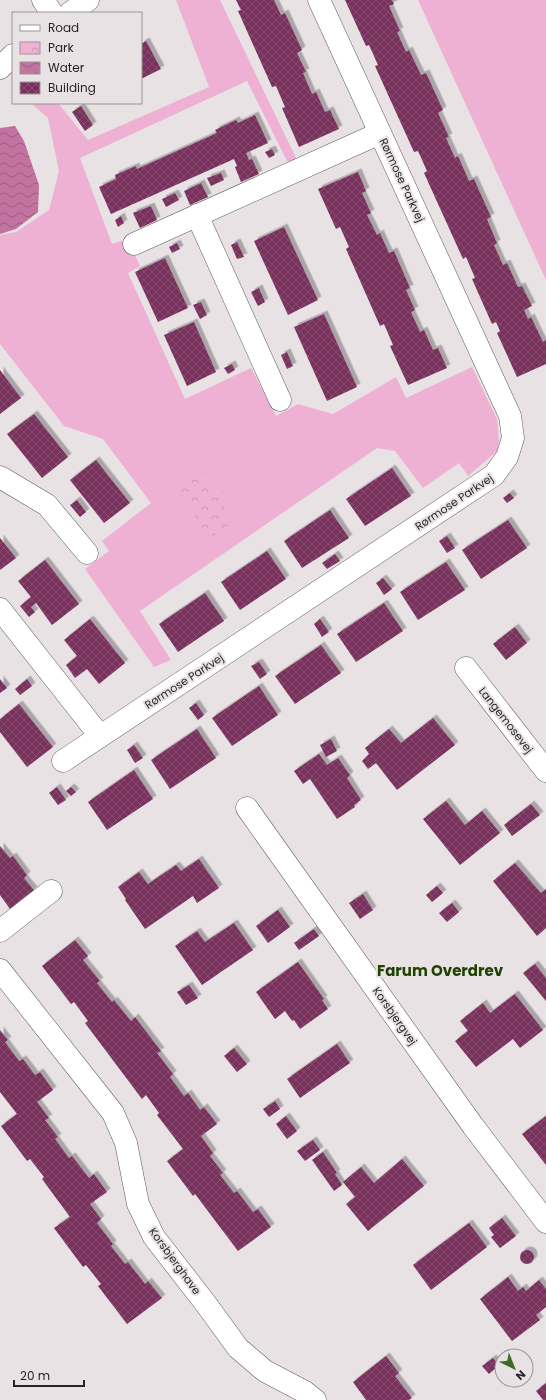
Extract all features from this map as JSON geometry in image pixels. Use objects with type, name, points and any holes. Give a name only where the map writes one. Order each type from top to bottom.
[{"type":"street","points":[[43,0],[51,12]]},
{"type":"street","points":[[71,12],[88,0]]},
{"type":"street","name":"Rørmose Parkvej","points":[[63,760],[494,475],[507,457],[513,438],[510,416],[319,0]]},
{"type":"street","points":[[0,68],[12,56]]},
{"type":"street","name":"Rørmose Parkvej","points":[[134,244],[380,133]]},
{"type":"street","points":[[197,215],[280,400]]},
{"type":"street","points":[[0,477],[47,506],[87,553]]},
{"type":"street","points":[[0,609],[100,736]]},
{"type":"street","name":"Langemosevej","points":[[466,668],[546,771]]},
{"type":"street","name":"Korsbjergvej","points":[[247,808],[473,1126],[546,1222]]},
{"type":"street","points":[[0,931],[51,891]]},
{"type":"street","name":"Korsbjerghave","points":[[0,970],[113,1113],[126,1144],[138,1204],[154,1237],[238,1348],[265,1371],[305,1392],[315,1400]]},
{"type":"green space","points":[[176,0],[220,0],[297,160],[288,163],[247,81],[80,158],[112,244],[127,239],[140,266],[128,273],[185,399],[251,368],[276,416],[298,404],[333,414],[396,377],[406,398],[472,367],[497,419],[499,441],[497,451],[468,476],[459,463],[423,488],[395,451],[377,448],[140,611],[171,660],[154,667],[85,569],[109,551],[102,541],[151,503],[103,439],[64,426],[0,344],[0,235],[16,232],[49,210],[59,171],[48,118],[32,104],[59,104],[88,140],[209,87]]},
{"type":"green space","points":[[418,0],[546,0],[546,280]]},
{"type":"green space","points":[[201,471],[211,484],[222,489],[225,497],[223,504],[232,519],[232,524],[209,539],[175,487]]},
{"type":"water","points":[[15,126],[24,141],[39,185],[38,212],[16,229],[0,234],[0,128]]},
{"type":"building","points":[[236,0],[274,0],[281,15],[285,13],[302,50],[297,53],[306,72],[303,73],[312,94],[316,92],[325,112],[330,110],[339,129],[299,147],[282,108],[285,107],[276,86],[272,87],[238,11],[241,10]]},
{"type":"building","points":[[345,0],[392,0],[394,4],[389,6],[400,31],[397,32],[406,52],[409,50],[421,75],[426,73],[443,110],[438,113],[449,137],[446,138],[455,158],[458,156],[469,181],[474,179],[491,217],[487,219],[497,243],[494,245],[503,265],[507,263],[518,287],[522,286],[532,306],[524,310],[528,319],[531,317],[543,342],[546,340],[546,364],[517,377],[497,333],[500,331],[496,322],[492,324],[472,279],[475,278],[466,257],[463,259],[424,173],[427,171],[418,151],[414,152],[375,66],[378,65],[369,45],[366,46]]},
{"type":"building","points":[[146,41],[161,69],[142,78],[142,43]]},
{"type":"building","points":[[81,106],[93,125],[85,131],[72,112]]},
{"type":"building","points":[[255,115],[268,143],[246,153],[249,160],[252,159],[259,174],[241,182],[235,167],[237,166],[234,159],[111,214],[99,187],[116,179],[115,175],[136,166],[137,169],[217,133],[215,130],[236,120],[238,123]]},
{"type":"building","points":[[272,149],[275,155],[269,158],[265,152]]},
{"type":"building","points":[[358,172],[366,191],[362,193],[371,213],[367,215],[377,235],[380,233],[389,253],[394,251],[410,288],[406,290],[415,310],[411,312],[420,332],[424,330],[433,350],[438,348],[447,368],[408,385],[390,346],[393,345],[384,324],[380,326],[346,249],[349,247],[340,227],[336,229],[318,189]]},
{"type":"building","points":[[221,173],[224,180],[211,186],[207,178]]},
{"type":"building","points":[[201,183],[208,197],[190,205],[184,191]]},
{"type":"building","points":[[175,193],[179,200],[166,207],[162,199]]},
{"type":"building","points":[[151,206],[157,220],[140,228],[133,213]]},
{"type":"building","points":[[121,216],[124,223],[118,227],[115,220]]},
{"type":"building","points":[[284,227],[318,300],[288,315],[254,241]]},
{"type":"building","points":[[237,242],[244,257],[237,259],[231,245]]},
{"type":"building","points":[[177,243],[180,249],[172,253],[169,247]]},
{"type":"building","points":[[165,258],[188,308],[158,322],[135,272]]},
{"type":"building","points":[[259,288],[265,302],[258,306],[251,292]]},
{"type":"building","points":[[201,302],[207,315],[200,319],[193,305]]},
{"type":"building","points":[[324,314],[357,387],[327,401],[294,327]]},
{"type":"building","points":[[194,322],[216,372],[187,386],[164,335]]},
{"type":"building","points":[[287,352],[293,366],[287,369],[281,355]]},
{"type":"building","points":[[232,364],[235,370],[228,374],[224,368]]},
{"type":"building","points":[[0,370],[21,398],[0,414]]},
{"type":"building","points":[[34,414],[68,457],[42,478],[7,434]]},
{"type":"building","points":[[96,460],[130,503],[104,523],[70,480]]},
{"type":"building","points":[[392,468],[411,496],[365,526],[346,499]]},
{"type":"building","points":[[510,493],[514,498],[507,503],[503,498]]},
{"type":"building","points":[[77,500],[86,512],[80,517],[70,505]]},
{"type":"building","points":[[330,510],[349,538],[302,568],[284,541]]},
{"type":"building","points":[[508,520],[527,548],[481,579],[462,550]]},
{"type":"building","points":[[447,536],[455,548],[447,553],[439,541]]},
{"type":"building","points":[[0,538],[16,558],[0,570]]},
{"type":"building","points":[[267,551],[286,579],[240,610],[221,582]]},
{"type":"building","points":[[335,554],[340,561],[327,569],[322,563]]},
{"type":"building","points":[[45,560],[79,604],[52,625],[36,603],[31,607],[35,612],[29,617],[20,606],[31,597],[18,581]]},
{"type":"building","points":[[446,562],[465,590],[418,620],[400,592]]},
{"type":"building","points":[[383,578],[392,589],[384,595],[376,583]]},
{"type":"building","points":[[205,593],[224,621],[178,652],[159,624]]},
{"type":"building","points":[[384,603],[403,631],[356,662],[337,634]]},
{"type":"building","points":[[90,619],[125,663],[99,684],[87,669],[75,678],[66,665],[77,656],[64,640]]},
{"type":"building","points":[[320,619],[329,632],[322,637],[314,624]]},
{"type":"building","points":[[515,627],[527,643],[506,660],[493,644]]},
{"type":"building","points":[[321,645],[341,673],[295,704],[275,676]]},
{"type":"building","points":[[259,662],[267,674],[260,679],[251,666]]},
{"type":"building","points":[[0,679],[7,688],[0,693]]},
{"type":"building","points":[[27,679],[32,686],[20,695],[15,689]]},
{"type":"building","points":[[259,686],[278,715],[232,746],[212,718]]},
{"type":"building","points":[[196,703],[204,715],[198,720],[189,708]]},
{"type":"building","points":[[19,704],[53,747],[27,767],[0,732],[0,719]]},
{"type":"building","points":[[433,718],[455,745],[397,790],[376,763],[368,769],[362,761],[369,754],[365,748],[389,729],[401,743]]},
{"type":"building","points":[[197,729],[216,758],[170,789],[151,760]]},
{"type":"building","points":[[331,739],[337,751],[326,757],[320,745]]},
{"type":"building","points":[[134,745],[143,758],[135,763],[127,750]]},
{"type":"building","points":[[319,754],[327,765],[338,758],[350,775],[347,778],[361,800],[354,805],[355,807],[337,819],[310,779],[303,784],[294,771]]},
{"type":"building","points":[[134,770],[153,799],[107,830],[88,802]]},
{"type":"building","points":[[57,787],[66,800],[58,805],[49,793]]},
{"type":"building","points":[[71,787],[76,792],[71,796],[66,791]]},
{"type":"building","points":[[446,801],[465,825],[482,811],[500,833],[460,865],[423,819]]},
{"type":"building","points":[[531,804],[540,815],[512,836],[504,825]]},
{"type":"building","points":[[0,846],[10,858],[13,856],[27,875],[24,878],[34,890],[10,909],[0,895]]},
{"type":"building","points":[[199,859],[219,888],[197,903],[193,896],[145,929],[118,887],[139,872],[148,884],[176,865],[181,871]]},
{"type":"building","points":[[515,863],[541,893],[546,889],[546,928],[537,936],[493,881]]},
{"type":"building","points":[[437,886],[443,893],[432,902],[426,895]]},
{"type":"building","points":[[363,894],[373,910],[360,919],[349,903]]},
{"type":"building","points":[[452,903],[459,912],[447,922],[439,913]]},
{"type":"building","points":[[278,910],[290,927],[268,943],[256,926]]},
{"type":"building","points":[[234,923],[253,950],[202,985],[175,946],[197,931],[205,942]]},
{"type":"building","points":[[314,929],[319,936],[299,950],[294,943]]},
{"type":"building","points":[[75,940],[88,956],[83,960],[100,981],[97,983],[112,1002],[114,1000],[131,1021],[135,1017],[161,1051],[157,1053],[173,1074],[170,1077],[184,1096],[188,1093],[200,1110],[204,1107],[217,1124],[201,1136],[213,1153],[210,1156],[223,1173],[220,1175],[234,1193],[237,1191],[253,1212],[258,1209],[271,1227],[238,1251],[195,1194],[193,1196],[167,1161],[183,1149],[157,1115],[159,1113],[146,1095],[142,1099],[85,1023],[88,1021],[74,1002],[71,1004],[42,966]]},
{"type":"building","points":[[298,962],[324,999],[322,1000],[328,1009],[300,1029],[285,1011],[275,1019],[256,992]]},
{"type":"building","points":[[535,964],[546,978],[546,1001],[523,973]]},
{"type":"building","points":[[189,985],[198,998],[186,1005],[177,992]]},
{"type":"building","points":[[515,994],[543,1030],[520,1048],[513,1039],[476,1067],[455,1041],[468,1031],[460,1021],[483,1003],[490,1013]]},
{"type":"building","points":[[0,1030],[8,1040],[5,1042],[19,1061],[23,1059],[35,1075],[40,1072],[53,1090],[37,1102],[49,1118],[45,1120],[58,1137],[55,1139],[69,1158],[72,1156],[89,1178],[94,1174],[107,1192],[90,1204],[101,1219],[97,1223],[113,1244],[111,1246],[125,1264],[128,1262],[145,1284],[148,1281],[162,1298],[127,1324],[98,1286],[101,1284],[86,1265],[83,1267],[54,1228],[70,1217],[42,1179],[44,1177],[30,1159],[27,1161],[1,1126],[17,1114],[0,1092]]},
{"type":"building","points":[[337,1044],[350,1063],[300,1098],[287,1079]]},
{"type":"building","points":[[234,1048],[247,1064],[237,1072],[224,1056]]},
{"type":"building","points":[[275,1101],[280,1109],[269,1117],[263,1109]]},
{"type":"building","points":[[286,1116],[297,1131],[287,1139],[276,1124]]},
{"type":"building","points":[[546,1116],[546,1165],[522,1134]]},
{"type":"building","points":[[313,1140],[320,1150],[305,1161],[297,1151]]},
{"type":"building","points":[[323,1152],[337,1173],[335,1174],[342,1185],[334,1191],[312,1160]]},
{"type":"building","points":[[402,1159],[424,1186],[368,1231],[346,1204],[355,1197],[343,1182],[361,1167],[374,1183]]},
{"type":"building","points":[[502,1218],[516,1236],[500,1248],[491,1237],[494,1235],[489,1228]]},
{"type":"building","points":[[469,1223],[487,1247],[431,1290],[413,1265]]},
{"type":"building","points":[[527,1250],[532,1252],[534,1257],[532,1262],[527,1264],[522,1262],[520,1257],[522,1252]]},
{"type":"building","points":[[508,1277],[518,1291],[523,1287],[526,1291],[539,1280],[546,1289],[546,1307],[536,1315],[540,1320],[512,1341],[480,1299]]},
{"type":"building","points":[[386,1356],[399,1373],[395,1376],[412,1398],[409,1400],[366,1400],[353,1382]]},
{"type":"building","points":[[493,1358],[494,1359],[494,1370],[489,1374],[482,1366]]},
{"type":"building","points":[[546,1383],[546,1400],[543,1400],[536,1391]]},
{"type":"district","name":"Farum Overdrev","points":[[440,970]]}]
